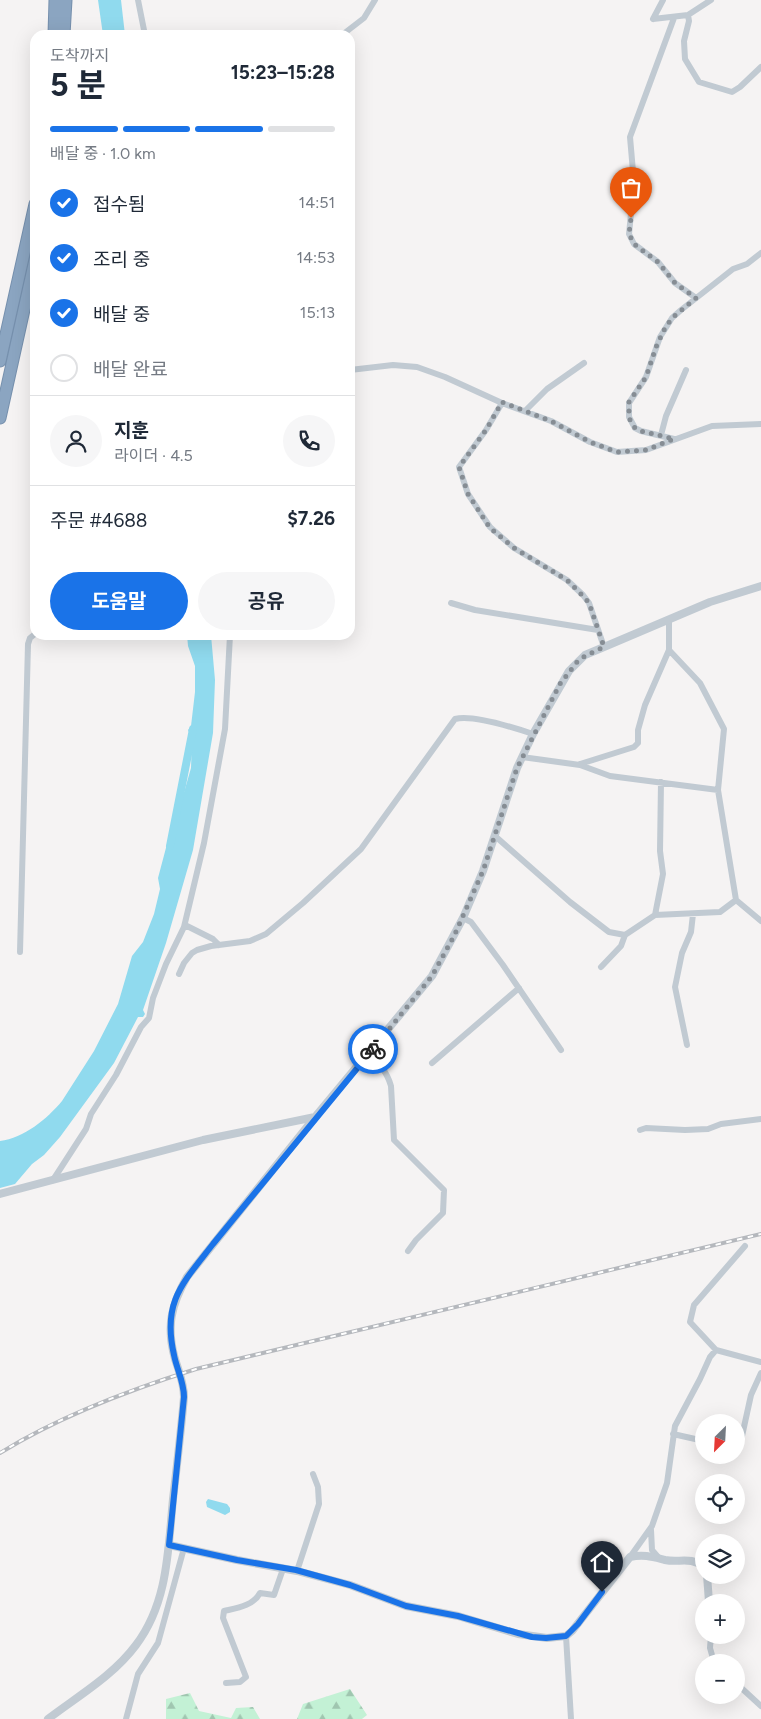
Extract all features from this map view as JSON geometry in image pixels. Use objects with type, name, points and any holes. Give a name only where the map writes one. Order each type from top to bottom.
[{"type":"highway","points":[[54,30],[55,0]]},
{"type":"highway","points":[[64,30],[66,0]]},
{"type":"highway","points":[[0,361],[30,226]]},
{"type":"highway","points":[[0,418],[30,283]]},
{"type":"street","points":[[138,0],[144,30]]},
{"type":"street","points":[[348,30],[364,18],[375,0]]},
{"type":"street","points":[[663,0],[653,19],[688,15],[711,0]]},
{"type":"street","points":[[688,15],[690,21],[684,41],[684,60],[699,82],[732,92],[761,67]]},
{"type":"street","points":[[674,18],[630,137],[634,183],[629,234],[634,244],[658,262],[675,283],[696,298]]},
{"type":"street","points":[[674,439],[635,428],[629,418],[629,402],[646,377],[656,347],[665,328],[677,314],[732,269],[747,264],[761,253]]},
{"type":"street","points":[[525,411],[547,388],[584,363]]},
{"type":"street","points":[[355,369],[393,365],[417,367],[551,421],[590,442],[617,452],[646,450],[712,426],[761,424]]},
{"type":"street","points":[[661,435],[666,416],[686,370]]},
{"type":"street","points":[[502,402],[486,430],[459,467],[468,494],[490,528],[514,548],[567,580],[583,596],[589,603],[604,647]]},
{"type":"street","points":[[48,1719],[117,1666],[135,1646],[150,1622],[161,1595],[165,1580],[184,1397],[184,1385],[174,1356],[170,1321],[175,1300],[187,1277],[315,1117],[432,976],[463,918],[483,871],[522,757],[569,671],[585,656],[604,647],[710,602],[761,586]]},
{"type":"street","points":[[451,602],[475,610],[598,630]]},
{"type":"street","points":[[580,765],[634,747],[638,742],[638,730],[645,705],[669,650],[669,619]]},
{"type":"street","points":[[20,952],[28,644],[30,638]]},
{"type":"street","points":[[53,1180],[86,1129],[91,1114],[116,1075],[137,1034],[149,1018],[153,998],[166,964],[185,924],[204,843],[225,729],[230,640]]},
{"type":"street","points":[[669,650],[700,683],[724,729],[718,790],[736,900],[761,921]]},
{"type":"street","points":[[179,974],[184,963],[192,953],[202,948],[250,941],[266,934],[303,903],[361,849],[455,719],[478,720],[533,734]]},
{"type":"street","points":[[522,757],[580,765],[610,776],[718,790]]},
{"type":"street","points":[[655,916],[663,874],[660,851],[661,782]]},
{"type":"street","points":[[495,836],[570,902],[609,932],[625,935]]},
{"type":"street","points":[[601,967],[622,946],[625,935],[655,916],[720,912],[736,900]]},
{"type":"street","points":[[687,1045],[674,987],[682,953],[691,932],[693,914]]},
{"type":"street","points":[[463,918],[471,922],[561,1050]]},
{"type":"street","points":[[185,924],[213,939],[219,945]]},
{"type":"street","points":[[432,1063],[519,988]]},
{"type":"street","points":[[368,1055],[384,1069],[391,1086],[394,1140],[444,1190],[443,1212],[408,1251]]},
{"type":"street","points":[[0,1194],[202,1140],[315,1117]]},
{"type":"street","points":[[640,1130],[646,1128],[708,1129],[721,1124],[761,1119]]},
{"type":"street","points":[[745,1246],[694,1305],[691,1310],[690,1322],[716,1350],[761,1362]]},
{"type":"street","points":[[658,1557],[652,1550],[650,1535],[667,1483],[673,1434],[678,1420],[716,1350]]},
{"type":"street","points":[[745,1422],[751,1395],[761,1373]]},
{"type":"street","points":[[673,1434],[695,1439]]},
{"type":"street","points":[[296,1570],[319,1504],[318,1487],[313,1474]]},
{"type":"street","points":[[169,1545],[283,1569],[296,1570],[350,1585],[406,1606],[458,1616],[518,1634],[546,1638],[566,1636],[582,1620],[652,1526]]},
{"type":"street","points":[[126,1719],[138,1674],[158,1643],[184,1548]]},
{"type":"street","points":[[630,1557],[641,1555],[666,1560],[692,1560],[695,1562]]},
{"type":"street","points":[[226,1683],[240,1682],[246,1677],[223,1618],[224,1611],[247,1605],[258,1598],[260,1593],[274,1594],[283,1569]]},
{"type":"street","points":[[566,1636],[571,1719]]},
{"type":"street","points":[[745,1691],[761,1706]]},
{"type":"green space","points":[[350,1689],[367,1715],[362,1719],[297,1719],[303,1704]]},
{"type":"green space","points":[[190,1693],[199,1711],[231,1718],[236,1708],[253,1707],[260,1719],[166,1719],[166,1699]]},
{"type":"water","points":[[98,0],[121,0],[124,30],[102,30]]},
{"type":"water","points":[[187,640],[211,640],[215,680],[213,733],[193,850],[166,943],[143,1010],[145,1014],[143,1017],[138,1017],[114,1063],[60,1137],[44,1155],[32,1164],[15,1184],[0,1188],[0,1141],[18,1136],[34,1127],[62,1101],[94,1051],[118,1004],[132,956],[143,942],[154,914],[160,889],[158,878],[167,844],[178,821],[191,768],[192,740],[188,730],[191,726],[195,692],[195,666]]},
{"type":"water","points":[[208,1499],[227,1504],[230,1512],[225,1515],[207,1507],[206,1502]]},
{"type":"waterway","points":[[170,846],[193,729]]},
{"type":"railway","points":[[0,1453],[47,1427],[95,1405],[196,1369],[761,1234]]},
{"type":"way so far","points":[[373,1049],[432,976],[442,960],[463,918],[483,871],[517,768],[560,684],[577,662],[604,647],[589,603],[567,580],[514,548],[490,528],[468,494],[459,467],[486,430],[502,402],[551,421],[590,442],[617,452],[646,450],[674,439],[635,428],[629,418],[629,402],[646,377],[656,347],[665,328],[672,318],[696,298],[675,283],[658,262],[634,244],[629,234],[631,218]]},
{"type":"route","points":[[373,1049],[315,1117],[213,1244],[187,1277],[175,1300],[170,1321],[170,1332],[174,1356],[184,1385],[184,1397],[169,1545],[237,1560],[296,1570],[350,1585],[406,1606],[458,1616],[532,1637],[566,1636],[585,1616],[602,1592]]}]
